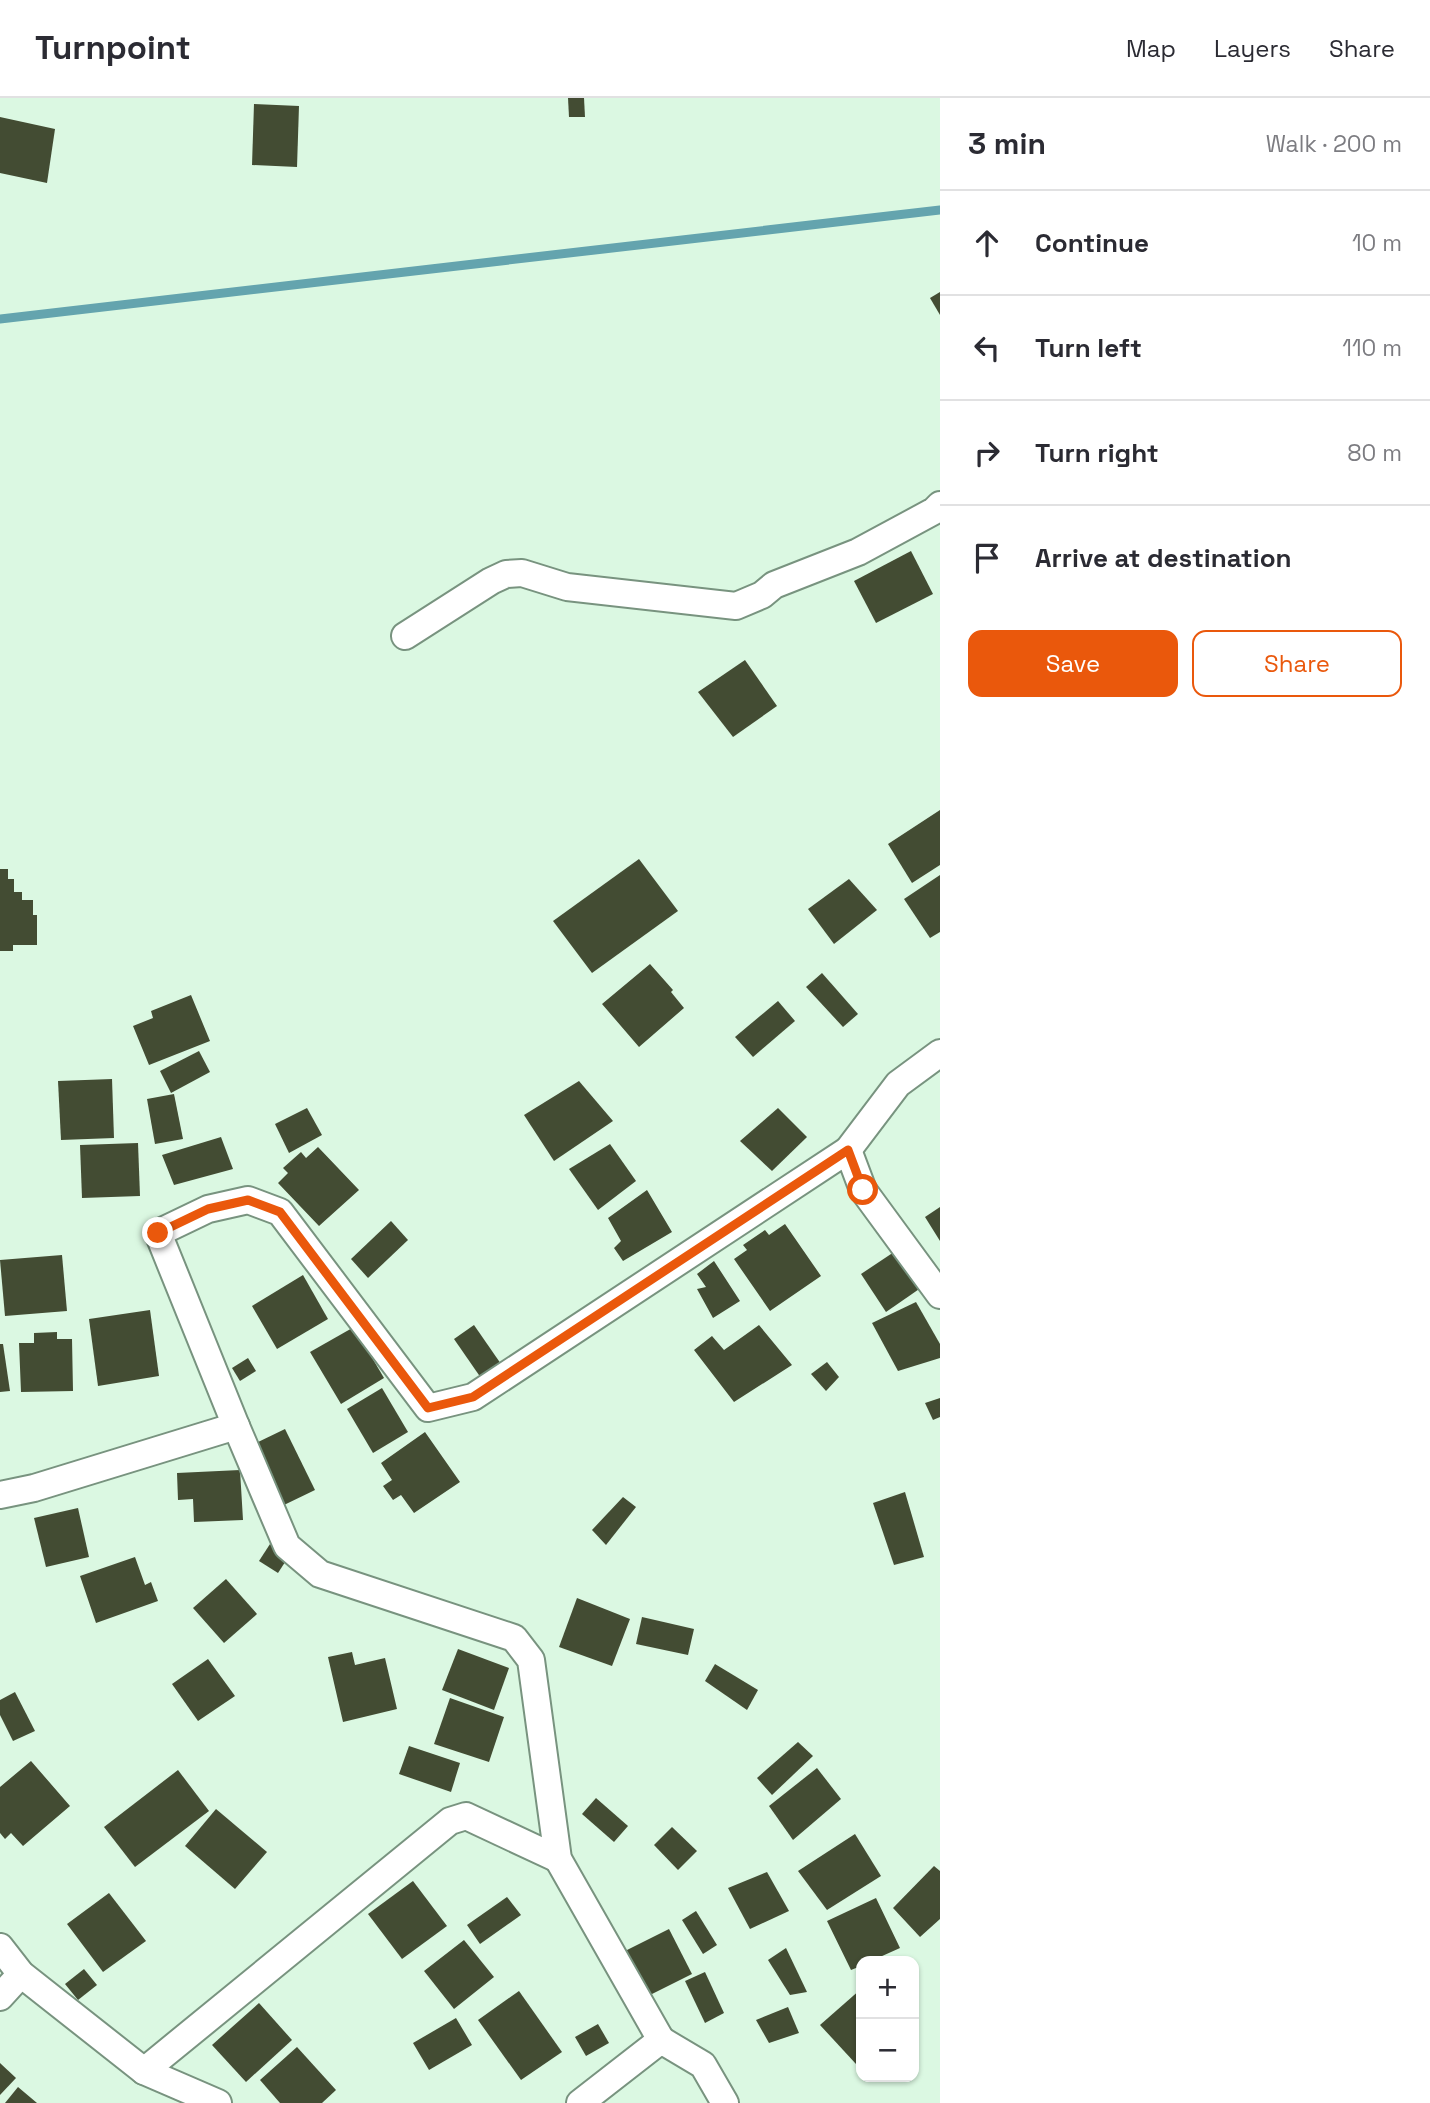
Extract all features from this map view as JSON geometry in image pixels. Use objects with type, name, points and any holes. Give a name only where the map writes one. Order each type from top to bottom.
[{"type":"street","points":[[405,636],[491,581],[514,573],[567,587],[736,607],[762,595],[774,585],[858,552],[934,511],[940,505]]},
{"type":"street","points":[[725,2103],[703,2065],[661,2040],[558,1858],[531,1660],[514,1638],[320,1574],[287,1546],[158,1233],[208,1209],[248,1200],[280,1212],[428,1408],[473,1397],[848,1150],[898,1084],[940,1053]]},
{"type":"street","points":[[848,1150],[863,1190],[940,1295]]},
{"type":"street","points":[[0,1495],[34,1488],[236,1426]]},
{"type":"street","points":[[144,2071],[450,1821],[466,1816],[558,1858]]},
{"type":"street","points":[[0,1947],[21,1974],[144,2071],[218,2103]]},
{"type":"street","points":[[0,1997],[21,1974]]},
{"type":"street","points":[[580,2103],[661,2040]]},
{"type":"building","points":[[568,98],[584,98],[585,117],[569,117]]},
{"type":"building","points":[[254,104],[299,106],[297,167],[252,165]]},
{"type":"building","points":[[0,117],[55,129],[47,183],[0,173]]},
{"type":"building","points":[[940,292],[940,315],[930,298]]},
{"type":"building","points":[[911,551],[933,594],[876,623],[854,581]]},
{"type":"building","points":[[745,660],[777,706],[733,737],[698,692]]},
{"type":"building","points":[[940,810],[940,865],[912,883],[888,844]]},
{"type":"building","points":[[639,859],[678,911],[592,973],[553,921]]},
{"type":"building","points":[[0,869],[8,869],[8,879],[14,879],[14,892],[22,892],[22,900],[33,900],[33,915],[37,915],[37,945],[13,945],[13,951],[0,951]]},
{"type":"building","points":[[940,875],[940,932],[930,938],[904,899]]},
{"type":"building","points":[[849,879],[877,910],[834,944],[808,909]]},
{"type":"building","points":[[650,964],[673,990],[671,992],[684,1008],[639,1047],[602,1004]]},
{"type":"building","points":[[822,973],[858,1014],[843,1027],[806,987]]},
{"type":"building","points":[[191,995],[210,1041],[149,1065],[133,1026],[153,1018],[151,1011]]},
{"type":"building","points":[[778,1001],[795,1021],[753,1057],[735,1037]]},
{"type":"building","points":[[199,1051],[210,1072],[171,1093],[160,1071]]},
{"type":"building","points":[[112,1079],[114,1138],[61,1140],[58,1081]]},
{"type":"building","points":[[579,1081],[613,1121],[554,1161],[524,1115]]},
{"type":"building","points":[[174,1094],[183,1139],[155,1144],[147,1099]]},
{"type":"building","points":[[307,1108],[322,1135],[289,1153],[275,1124]]},
{"type":"building","points":[[778,1108],[807,1137],[772,1171],[740,1141]]},
{"type":"building","points":[[221,1137],[233,1169],[174,1185],[162,1155]]},
{"type":"building","points":[[138,1143],[140,1196],[82,1198],[80,1145]]},
{"type":"building","points":[[610,1144],[636,1181],[598,1210],[569,1169]]},
{"type":"building","points":[[318,1147],[359,1190],[319,1226],[278,1183],[288,1173],[283,1168],[301,1152],[306,1158]]},
{"type":"building","points":[[647,1190],[672,1232],[623,1261],[614,1248],[621,1241],[608,1218]]},
{"type":"building","points":[[940,1207],[940,1241],[925,1217]]},
{"type":"building","points":[[391,1221],[408,1240],[368,1278],[351,1259]]},
{"type":"building","points":[[785,1224],[821,1276],[770,1311],[734,1259],[747,1250],[743,1245],[765,1230],[769,1235]]},
{"type":"building","points":[[900,1248],[925,1285],[886,1312],[861,1274]]},
{"type":"building","points":[[62,1255],[67,1311],[5,1316],[0,1260]]},
{"type":"building","points":[[714,1261],[740,1301],[713,1318],[697,1289],[706,1287],[697,1274]]},
{"type":"building","points":[[303,1275],[328,1319],[277,1349],[252,1306]]},
{"type":"building","points":[[916,1302],[940,1344],[940,1358],[898,1371],[872,1323]]},
{"type":"building","points":[[150,1310],[159,1376],[98,1386],[89,1319]]},
{"type":"building","points":[[474,1325],[501,1364],[481,1378],[454,1339]]},
{"type":"building","points":[[759,1325],[792,1365],[734,1402],[694,1350],[712,1336],[724,1350]]},
{"type":"building","points":[[354,1327],[384,1378],[341,1404],[310,1352]]},
{"type":"building","points":[[57,1332],[57,1339],[72,1339],[73,1391],[21,1392],[19,1343],[34,1343],[34,1333]]},
{"type":"building","points":[[0,1344],[3,1344],[10,1391],[0,1392]]},
{"type":"building","points":[[248,1358],[256,1371],[240,1381],[232,1368]]},
{"type":"building","points":[[827,1362],[839,1377],[826,1391],[811,1374]]},
{"type":"building","points":[[382,1388],[408,1432],[373,1453],[347,1409]]},
{"type":"building","points":[[940,1398],[940,1417],[933,1420],[925,1403]]},
{"type":"building","points":[[285,1429],[315,1490],[284,1505],[254,1444]]},
{"type":"building","points":[[425,1432],[460,1482],[414,1513],[401,1495],[393,1500],[383,1486],[392,1480],[381,1463]]},
{"type":"building","points":[[240,1470],[243,1520],[194,1522],[193,1499],[178,1500],[177,1473]]},
{"type":"building","points":[[905,1492],[924,1557],[894,1565],[873,1503]]},
{"type":"building","points":[[623,1497],[636,1507],[606,1545],[592,1530]]},
{"type":"building","points":[[78,1508],[89,1557],[46,1567],[34,1518]]},
{"type":"building","points":[[270,1544],[289,1556],[278,1573],[259,1561]]},
{"type":"building","points":[[135,1557],[145,1585],[151,1582],[158,1601],[96,1623],[80,1576]]},
{"type":"building","points":[[226,1579],[257,1614],[224,1643],[193,1608]]},
{"type":"building","points":[[577,1598],[630,1619],[612,1666],[559,1647]]},
{"type":"building","points":[[642,1617],[694,1629],[688,1655],[636,1644]]},
{"type":"building","points":[[458,1649],[509,1668],[494,1710],[442,1690]]},
{"type":"building","points":[[352,1652],[355,1665],[385,1658],[397,1709],[343,1722],[328,1657]]},
{"type":"building","points":[[208,1659],[235,1696],[198,1721],[172,1684]]},
{"type":"building","points":[[715,1664],[758,1690],[747,1710],[705,1681]]},
{"type":"building","points":[[15,1692],[35,1731],[13,1741],[0,1715],[0,1700]]},
{"type":"building","points":[[450,1698],[504,1717],[489,1762],[434,1744]]},
{"type":"building","points":[[798,1742],[813,1756],[772,1795],[757,1778]]},
{"type":"building","points":[[409,1746],[460,1763],[451,1792],[399,1774]]},
{"type":"building","points":[[31,1761],[70,1806],[23,1846],[11,1833],[5,1839],[0,1833],[0,1787]]},
{"type":"building","points":[[817,1768],[841,1799],[793,1840],[769,1806]]},
{"type":"building","points":[[178,1770],[209,1811],[135,1867],[104,1827]]},
{"type":"building","points":[[596,1798],[628,1826],[614,1842],[582,1814]]},
{"type":"building","points":[[216,1809],[267,1852],[235,1889],[185,1846]]},
{"type":"building","points":[[672,1827],[697,1851],[678,1870],[654,1845]]},
{"type":"building","points":[[855,1834],[881,1876],[827,1910],[798,1871]]},
{"type":"building","points":[[934,1866],[940,1871],[940,1919],[920,1937],[893,1908]]},
{"type":"building","points":[[767,1872],[789,1911],[750,1929],[728,1888]]},
{"type":"building","points":[[413,1881],[447,1926],[402,1959],[368,1914]]},
{"type":"building","points":[[109,1893],[146,1941],[103,1972],[67,1924]]},
{"type":"building","points":[[507,1897],[521,1915],[480,1944],[467,1925]]},
{"type":"building","points":[[876,1898],[900,1948],[882,1956],[856,1956],[856,1968],[851,1970],[827,1921]]},
{"type":"building","points":[[696,1911],[717,1945],[703,1954],[682,1920]]},
{"type":"building","points":[[669,1929],[692,1974],[640,2000],[617,1955]]},
{"type":"building","points":[[464,1940],[494,1977],[454,2009],[424,1971]]},
{"type":"building","points":[[786,1948],[807,1992],[790,1995],[768,1960]]},
{"type":"building","points":[[84,1969],[97,1985],[78,2000],[65,1984]]},
{"type":"building","points":[[705,1972],[724,2013],[705,2023],[685,1981]]},
{"type":"building","points":[[519,1991],[562,2052],[521,2080],[478,2020]]},
{"type":"building","points":[[856,1993],[856,2064],[820,2025]]},
{"type":"building","points":[[259,2003],[292,2040],[246,2082],[212,2045]]},
{"type":"building","points":[[788,2007],[799,2033],[769,2043],[756,2020]]},
{"type":"building","points":[[456,2018],[472,2045],[429,2070],[413,2043]]},
{"type":"building","points":[[598,2024],[609,2043],[586,2056],[575,2037]]},
{"type":"building","points":[[297,2047],[336,2090],[322,2103],[280,2103],[260,2080]]},
{"type":"building","points":[[0,2063],[16,2078],[0,2095]]},
{"type":"building","points":[[18,2087],[37,2103],[5,2103]]},
{"type":"waterway","points":[[0,319],[940,210]]},
{"type":"route","points":[[158,1233],[208,1209],[248,1200],[280,1212],[428,1408],[473,1397],[848,1150],[863,1190]]}]
